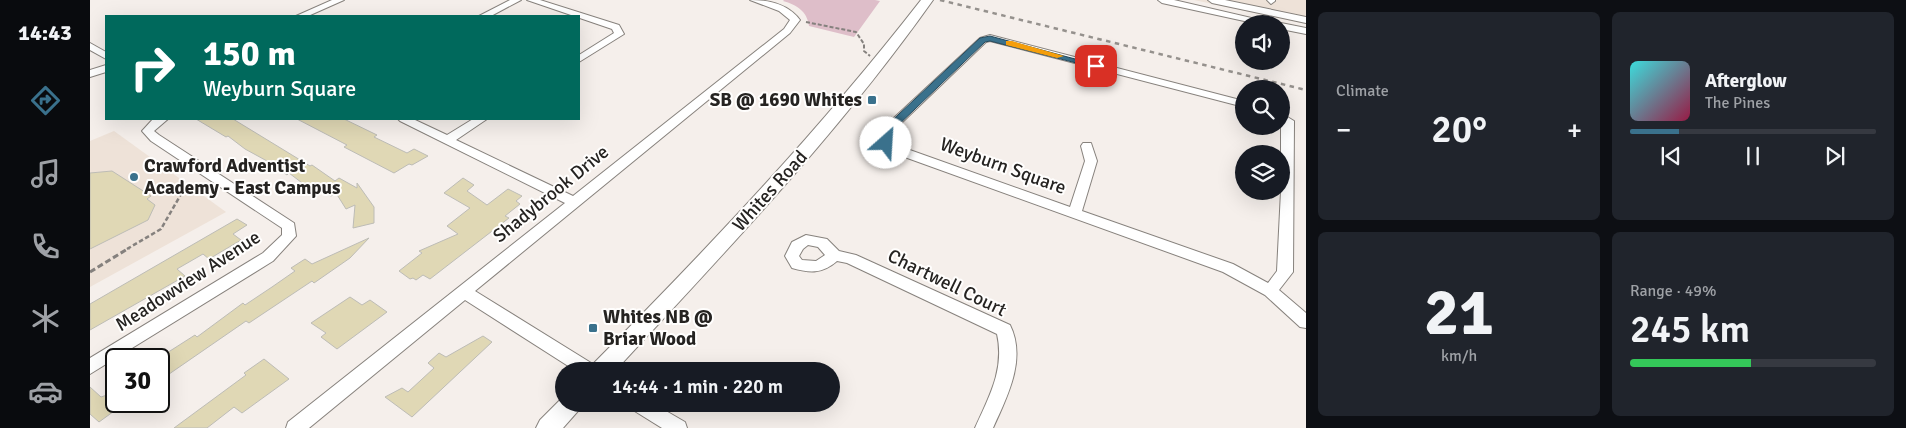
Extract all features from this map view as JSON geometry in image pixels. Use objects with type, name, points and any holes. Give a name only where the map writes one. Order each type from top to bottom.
[{"type":"main road","name":"Whites Road","points":[[610,362],[760,203],[839,114],[923,5]]},
{"type":"main road","points":[[548,428],[563,412]]},
{"type":"street","points":[[303,15],[340,0]]},
{"type":"street","points":[[486,15],[517,0]]},
{"type":"street","points":[[531,0],[578,15]]},
{"type":"street","points":[[754,0],[773,5],[791,13],[795,20]]},
{"type":"street","points":[[1162,0],[1235,16]]},
{"type":"street","points":[[1212,0],[1306,20]]},
{"type":"street","points":[[580,16],[616,27],[619,34],[580,58]]},
{"type":"street","name":"Shadybrook Drive","points":[[295,428],[787,30],[795,20]]},
{"type":"street","points":[[1290,28],[1306,31]]},
{"type":"street","name":"Weyburn Square","points":[[1235,102],[990,38],[982,40],[887,131],[884,138],[886,143],[903,152],[1228,268],[1270,291],[1306,322]]},
{"type":"street","points":[[90,46],[105,55]]},
{"type":"street","points":[[90,74],[105,68]]},
{"type":"street","name":"Meadowview Avenue","points":[[90,367],[268,257],[289,236],[289,226],[155,138],[148,131],[154,123],[160,120]]},
{"type":"street","points":[[406,120],[574,202]]},
{"type":"street","points":[[447,140],[480,120]]},
{"type":"street","points":[[1270,291],[1285,272],[1288,135]]},
{"type":"street","points":[[1075,213],[1091,161],[1087,146]]},
{"type":"street","name":"Chartwell Court","points":[[834,255],[851,259],[1004,330],[1009,345],[1005,382],[984,428]]},
{"type":"street","points":[[464,292],[576,362]]},
{"type":"street","points":[[653,412],[678,428]]},
{"type":"path","points":[[795,20],[856,32],[864,44],[864,51],[879,63]]},
{"type":"path","points":[[90,272],[161,229],[184,189]]},
{"type":"shaded area","points":[[784,0],[880,1],[854,37],[809,26],[804,13],[793,4]]},
{"type":"shaded area","points":[[1194,0],[1306,0],[1306,24],[1290,21],[1290,15],[1264,15]]},
{"type":"shaded area","name":"Crawford Adventist Academy - East Campus","points":[[114,131],[226,212],[90,287],[90,141]]},
{"type":"building","points":[[198,120],[235,120],[310,166],[312,165],[335,181],[339,178],[357,188],[357,183],[374,207],[374,223],[353,228],[355,205],[346,209],[336,193],[331,196],[314,187],[310,189],[289,173],[287,175],[228,136],[226,137]]},
{"type":"building","points":[[299,120],[346,120],[377,135],[374,137],[407,153],[414,149],[428,156],[394,173],[344,147],[347,145]]},
{"type":"building","points":[[112,171],[151,196],[147,199],[155,205],[148,220],[90,249],[90,173]]},
{"type":"building","points":[[463,178],[474,185],[467,191],[487,205],[508,189],[522,196],[516,201],[520,204],[505,216],[509,218],[430,279],[423,275],[416,280],[410,279],[399,271],[422,253],[419,251],[458,234],[447,226],[470,208],[444,193]]},
{"type":"building","points":[[237,219],[247,225],[233,234],[241,240],[209,259],[203,254],[177,269],[185,276],[90,330],[90,304]]},
{"type":"building","points":[[369,238],[350,258],[314,283],[312,281],[249,323],[246,321],[170,373],[170,351],[195,335],[197,337],[243,303],[245,305],[295,271],[291,268],[305,259],[312,264]]},
{"type":"building","points":[[350,297],[362,305],[370,300],[387,312],[337,349],[321,337],[326,333],[311,323]]},
{"type":"building","points":[[483,336],[492,342],[412,417],[385,397],[402,388],[408,392],[434,368],[428,363],[439,353],[446,357]]},
{"type":"building","points":[[264,359],[289,379],[242,413],[234,407],[207,428],[174,428],[246,375],[244,373]]},
{"type":"building","points":[[90,387],[101,397],[105,396],[105,413],[111,413],[99,422],[90,414]]},
{"type":"railway","points":[[940,0],[1306,90]]},
{"type":"slow traffic","points":[[1009,43],[1060,56]]},
{"type":"place","name":"SB @ 1690 Whites","points":[[872,100]]},
{"type":"place","name":"Crawford Adventist Academy - East Campus","points":[[134,177]]},
{"type":"place","name":"Whites NB @ Briar Wood","points":[[593,328]]},
{"type":"route","points":[[886,143],[884,138],[887,131],[982,40],[990,38],[1096,66]]}]
